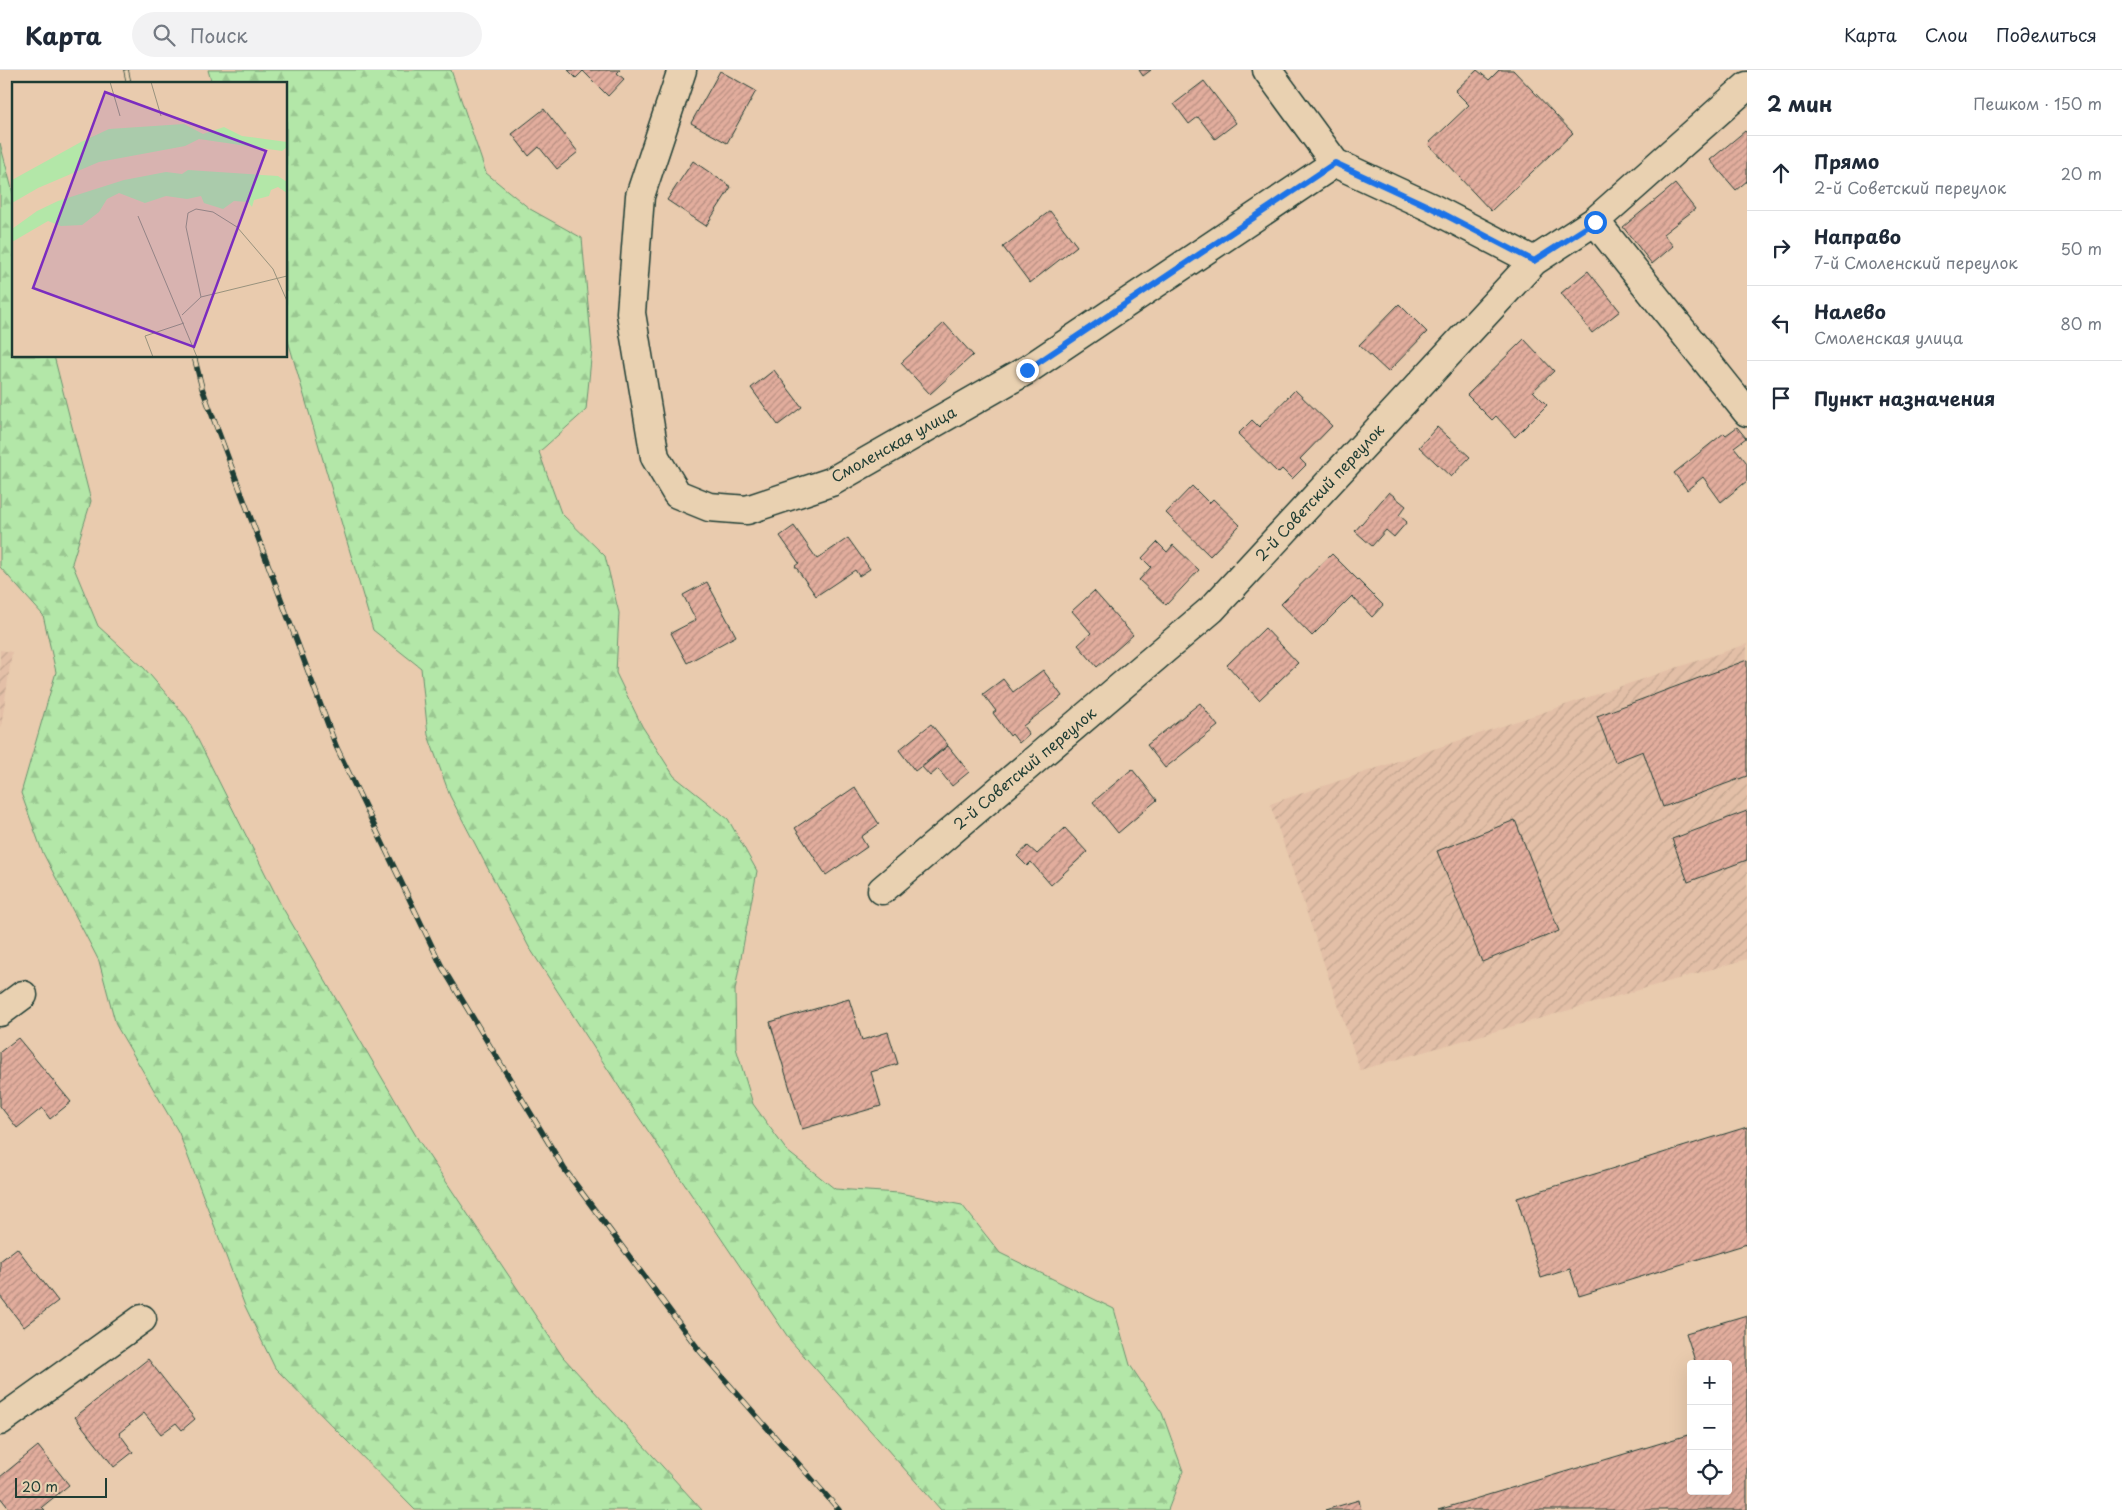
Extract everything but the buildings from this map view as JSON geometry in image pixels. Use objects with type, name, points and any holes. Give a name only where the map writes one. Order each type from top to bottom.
[{"type":"street","name":"Смоленская улица","points":[[682,70],[640,196],[631,313],[655,457],[677,494],[709,507],[748,510],[831,482],[1027,370],[1335,163]]},
{"type":"street","points":[[1267,70],[1335,163],[1432,208],[1534,261]]},
{"type":"street","name":"2-й Советский переулок","points":[[882,890],[1212,609],[1534,261],[1595,222],[1747,86]]},
{"type":"street","points":[[1595,222],[1747,412]]},
{"type":"street","points":[[0,1012],[23,995]]},
{"type":"street","points":[[0,1421],[142,1319]]},
{"type":"shaded area","points":[[1747,644],[1747,959],[1360,1070],[1270,804]]},
{"type":"shaded area","points":[[0,650],[12,652],[0,735]]},
{"type":"green space","points":[[208,70],[451,70],[486,173],[530,209],[582,238],[592,349],[586,410],[539,452],[561,513],[605,556],[619,613],[616,673],[642,726],[674,776],[728,819],[757,871],[735,990],[736,1048],[753,1104],[787,1151],[835,1189],[899,1193],[962,1205],[1000,1253],[1114,1309],[1130,1365],[1162,1413],[1183,1471],[1168,1510],[941,1510],[790,1340],[634,1110],[529,947],[450,796],[428,735],[421,668],[373,630],[288,341],[288,82],[211,82]]},
{"type":"green space","points":[[0,143],[12,189],[12,358],[55,358],[91,501],[72,563],[98,626],[144,668],[187,718],[281,905],[419,1141],[563,1357],[702,1510],[415,1510],[275,1368],[245,1306],[179,1133],[116,1025],[99,961],[42,851],[21,793],[56,672],[43,615],[0,567]]},
{"type":"railway","points":[[126,70],[129,82]]},
{"type":"railway","points":[[194,358],[202,388],[336,746],[441,965],[565,1170],[699,1350],[839,1510]]},
{"type":"route","points":[[1027,370],[1335,163],[1432,208],[1534,261],[1595,222]]}]
